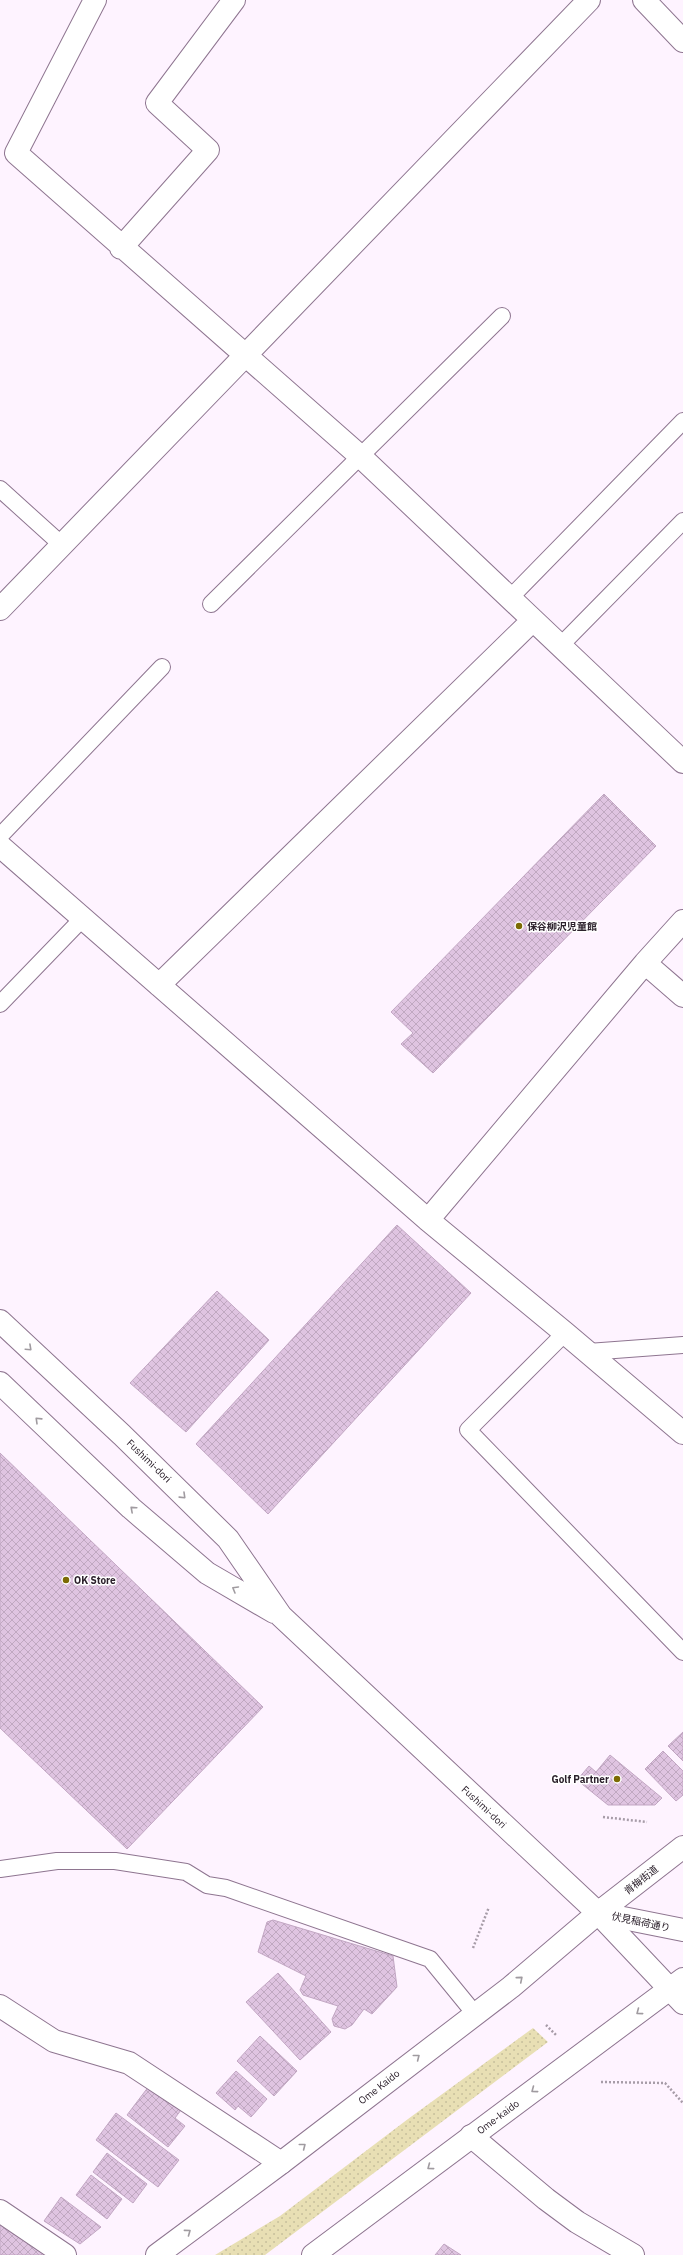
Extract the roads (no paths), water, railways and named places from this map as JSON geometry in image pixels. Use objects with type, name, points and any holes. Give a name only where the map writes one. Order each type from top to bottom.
[{"type":"street","points":[[95,0],[16,153],[121,248],[246,355],[360,456],[683,762]]},
{"type":"street","points":[[121,248],[208,150],[157,103],[234,0]]},
{"type":"street","points":[[0,609],[589,0]]},
{"type":"street","points":[[644,0],[683,41]]},
{"type":"street","points":[[159,985],[533,620]]},
{"type":"street","points":[[0,846],[428,1220],[588,1352],[683,1433]]},
{"type":"street","points":[[428,1220],[645,963],[683,921]]},
{"type":"street","points":[[645,963],[683,996]]},
{"type":"street","name":"Fushimi-dori","points":[[0,1321],[122,1435],[228,1539],[281,1616],[679,1990]]},
{"type":"street","name":"Fushimi-dori","points":[[0,1383],[131,1508],[207,1573],[281,1616]]},
{"type":"street","name":"青梅街道","points":[[598,1913],[683,1847]]},
{"type":"street","name":"伏見稲荷通り","points":[[598,1913],[683,1930]]},
{"type":"street","name":"Ome Kaido","points":[[156,2255],[281,2163],[511,1987],[598,1913]]},
{"type":"street","name":"Ome-kaido","points":[[313,2255],[471,2136],[679,1990]]},
{"type":"street","points":[[0,2006],[54,2041],[129,2063],[281,2163]]},
{"type":"street","points":[[471,2136],[546,2199],[577,2222],[633,2255]]},
{"type":"street","points":[[0,2211],[65,2255]]},
{"type":"lane","points":[[211,604],[502,316]]},
{"type":"lane","points":[[510,598],[683,421]]},
{"type":"lane","points":[[0,489],[62,545]]},
{"type":"lane","points":[[560,646],[683,521]]},
{"type":"lane","points":[[0,836],[162,667]]},
{"type":"lane","points":[[0,1004],[83,918]]},
{"type":"lane","points":[[565,1333],[468,1430],[683,1652]]},
{"type":"lane","points":[[588,1352],[683,1345]]},
{"type":"lane","points":[[0,1869],[57,1860],[115,1861],[186,1872],[207,1885],[226,1888],[430,1959],[475,2014]]},
{"type":"place","name":"保谷柳沢児童館","points":[[519,926]]},
{"type":"place","name":"OK Store","points":[[66,1580]]},
{"type":"place","name":"Golf Partner","points":[[617,1779]]}]
